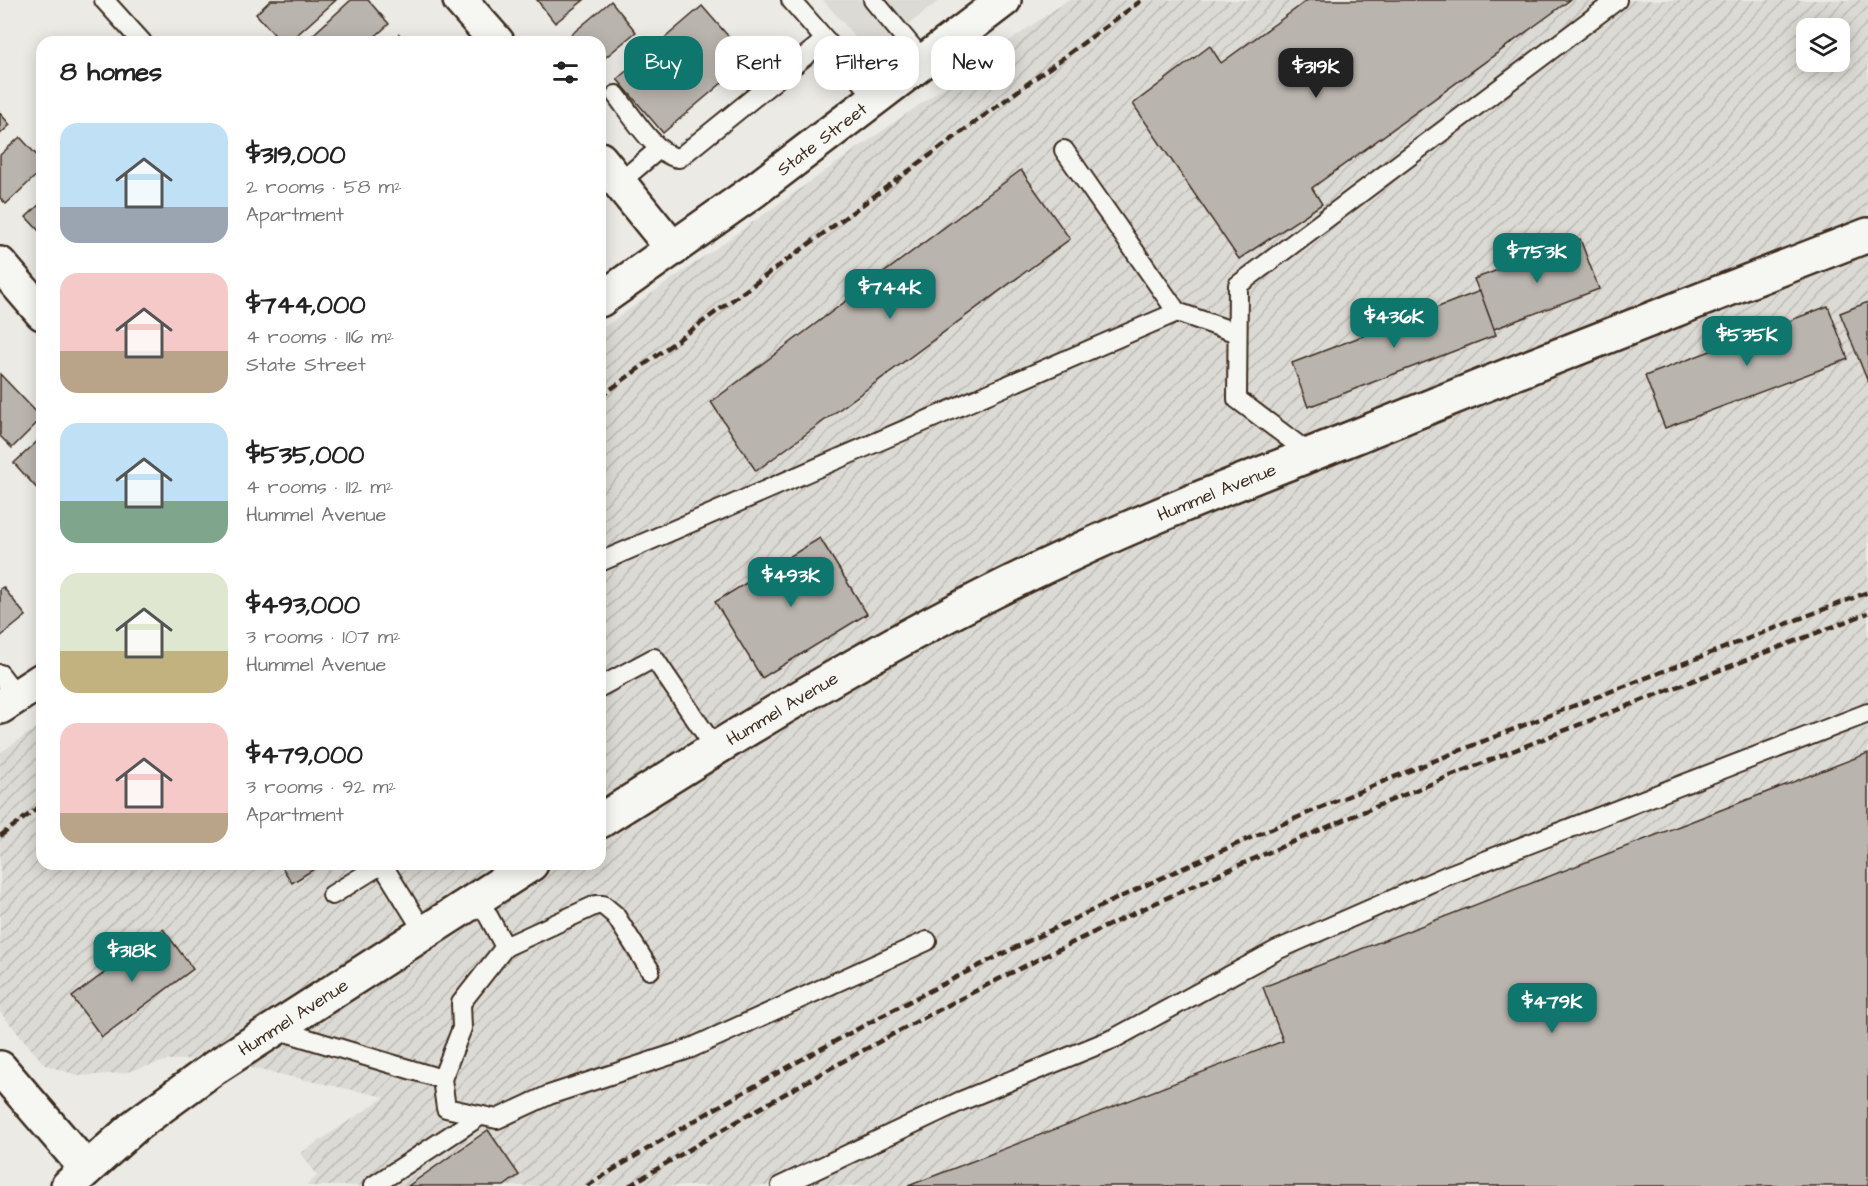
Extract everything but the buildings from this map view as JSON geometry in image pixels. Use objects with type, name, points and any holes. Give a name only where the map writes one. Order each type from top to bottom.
[{"type":"main road","points":[[460,0],[492,36]]},
{"type":"main road","name":"State Street","points":[[606,296],[755,190],[1004,0]]},
{"type":"main road","points":[[610,171],[673,249]]},
{"type":"main road","name":"Hummel Avenue","points":[[606,816],[865,658],[1062,558],[1168,511],[1310,454],[1868,235]]},
{"type":"main road","points":[[0,264],[36,306]]},
{"type":"main road","name":"Hummel Avenue","points":[[77,1177],[145,1119],[275,1029],[521,870]]},
{"type":"main road","points":[[0,1068],[77,1177]]},
{"type":"lane","points":[[104,0],[136,36]]},
{"type":"lane","points":[[791,0],[822,36]]},
{"type":"lane","points":[[873,0],[924,61]]},
{"type":"lane","points":[[1310,454],[1237,399],[1238,285],[1617,0]]},
{"type":"lane","points":[[616,96],[659,149],[668,157],[679,158],[814,49]]},
{"type":"lane","points":[[869,90],[876,98]]},
{"type":"lane","points":[[610,171],[659,149]]},
{"type":"lane","points":[[1064,150],[1177,312],[1238,333]]},
{"type":"lane","points":[[606,559],[1177,312]]},
{"type":"lane","points":[[606,684],[654,658],[715,748]]},
{"type":"lane","points":[[781,1186],[961,1101],[1114,1038],[1277,951],[1446,876],[1868,713]]},
{"type":"lane","points":[[332,895],[372,870]]},
{"type":"lane","points":[[386,870],[424,932]]},
{"type":"lane","points":[[478,897],[505,947]]},
{"type":"lane","points":[[650,970],[615,915],[603,905],[596,905],[505,947],[461,1003],[462,1028],[442,1079],[446,1108],[497,1119],[549,1095],[689,1049],[927,941]]},
{"type":"lane","points":[[275,1029],[442,1079]]},
{"type":"lane","points":[[373,1186],[480,1116]]},
{"type":"shaded area","points":[[823,0],[940,0],[893,36],[854,36]]},
{"type":"shaded area","points":[[1068,0],[1868,0],[1868,1186],[306,1186],[317,1176],[301,1153],[385,1097],[209,1059],[169,1060],[123,1073],[80,1076],[45,1065],[0,1012],[0,753],[36,728],[36,870],[606,870],[606,326],[940,90],[1015,90],[1015,37]]},
{"type":"railway","points":[[606,393],[1142,0]]},
{"type":"railway","points":[[587,1186],[741,1094],[898,1007],[1139,888],[1381,782],[1868,592]]},
{"type":"railway","points":[[629,1186],[867,1048],[1031,963],[1197,884],[1427,786],[1573,727],[1868,613]]},
{"type":"railway","points":[[0,836],[36,809]]}]
